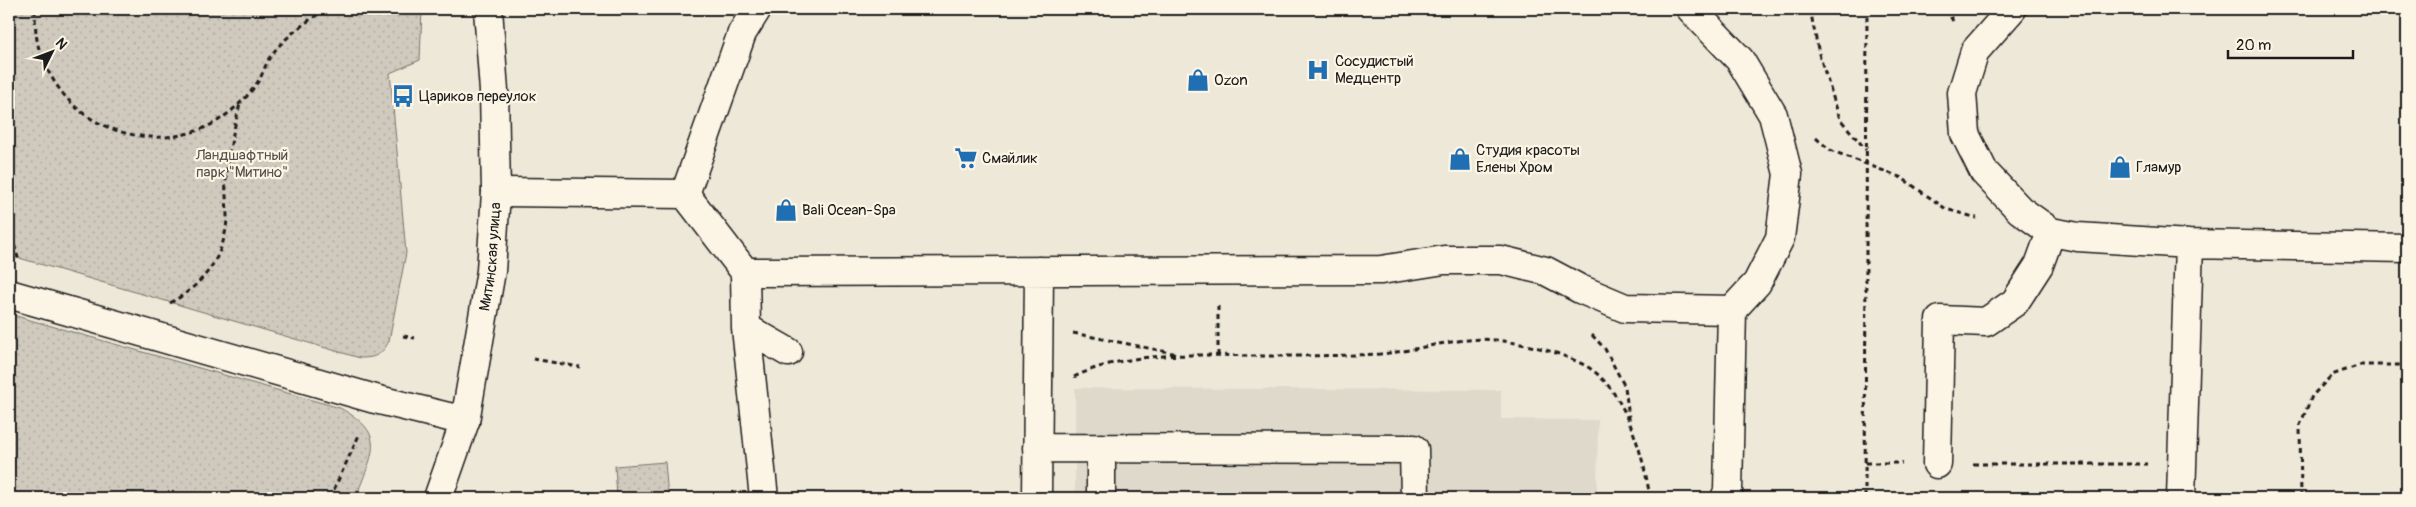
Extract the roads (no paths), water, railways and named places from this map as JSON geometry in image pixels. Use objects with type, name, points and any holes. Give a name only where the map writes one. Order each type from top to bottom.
[{"type":"main road","name":"Митинская улица","points":[[438,498],[465,421],[491,271],[496,192],[494,91],[488,9]]},
{"type":"main road","points":[[685,194],[742,33],[757,9]]},
{"type":"main road","points":[[1691,9],[1740,60],[1773,115],[1788,174],[1780,238],[1757,283],[1732,310],[1728,491],[1725,498]]},
{"type":"main road","points":[[2012,9],[1975,51],[1962,93],[1966,134],[1984,172],[2020,210],[2051,232],[2078,237],[2189,244],[2407,248]]},
{"type":"main road","points":[[496,192],[685,194]]},
{"type":"main road","points":[[685,194],[745,272],[746,328],[764,498]]},
{"type":"main road","points":[[1937,464],[1940,320],[1986,322],[2015,302],[2038,266],[2051,232]]},
{"type":"main road","points":[[2181,498],[2189,244]]},
{"type":"main road","points":[[745,272],[1381,270],[1444,260],[1501,260],[1546,271],[1580,289],[1625,308],[1732,310]]},
{"type":"main road","points":[[1037,498],[1039,271]]},
{"type":"main road","points":[[9,294],[375,399],[465,421]]},
{"type":"main road","points":[[746,328],[788,352]]},
{"type":"main road","points":[[1037,448],[1414,449],[1414,498]]},
{"type":"main road","points":[[1101,448],[1101,498]]},
{"type":"place","name":"Сосудистый Медцентр","points":[[1318,70]]},
{"type":"place","name":"Ozon","points":[[1198,80]]},
{"type":"place","name":"Цариков переулок","points":[[403,96]]},
{"type":"place","name":"Смайлик","points":[[966,158]]},
{"type":"place","name":"Студия красоты Елены Хром","points":[[1460,159]]},
{"type":"place","name":"Гламур","points":[[2120,167]]},
{"type":"place","name":"Bali Ocean-Spa","points":[[786,210]]},
{"type":"park label","name":"Ландшафтный парк \"Митино\"","points":[[242,164]]}]
